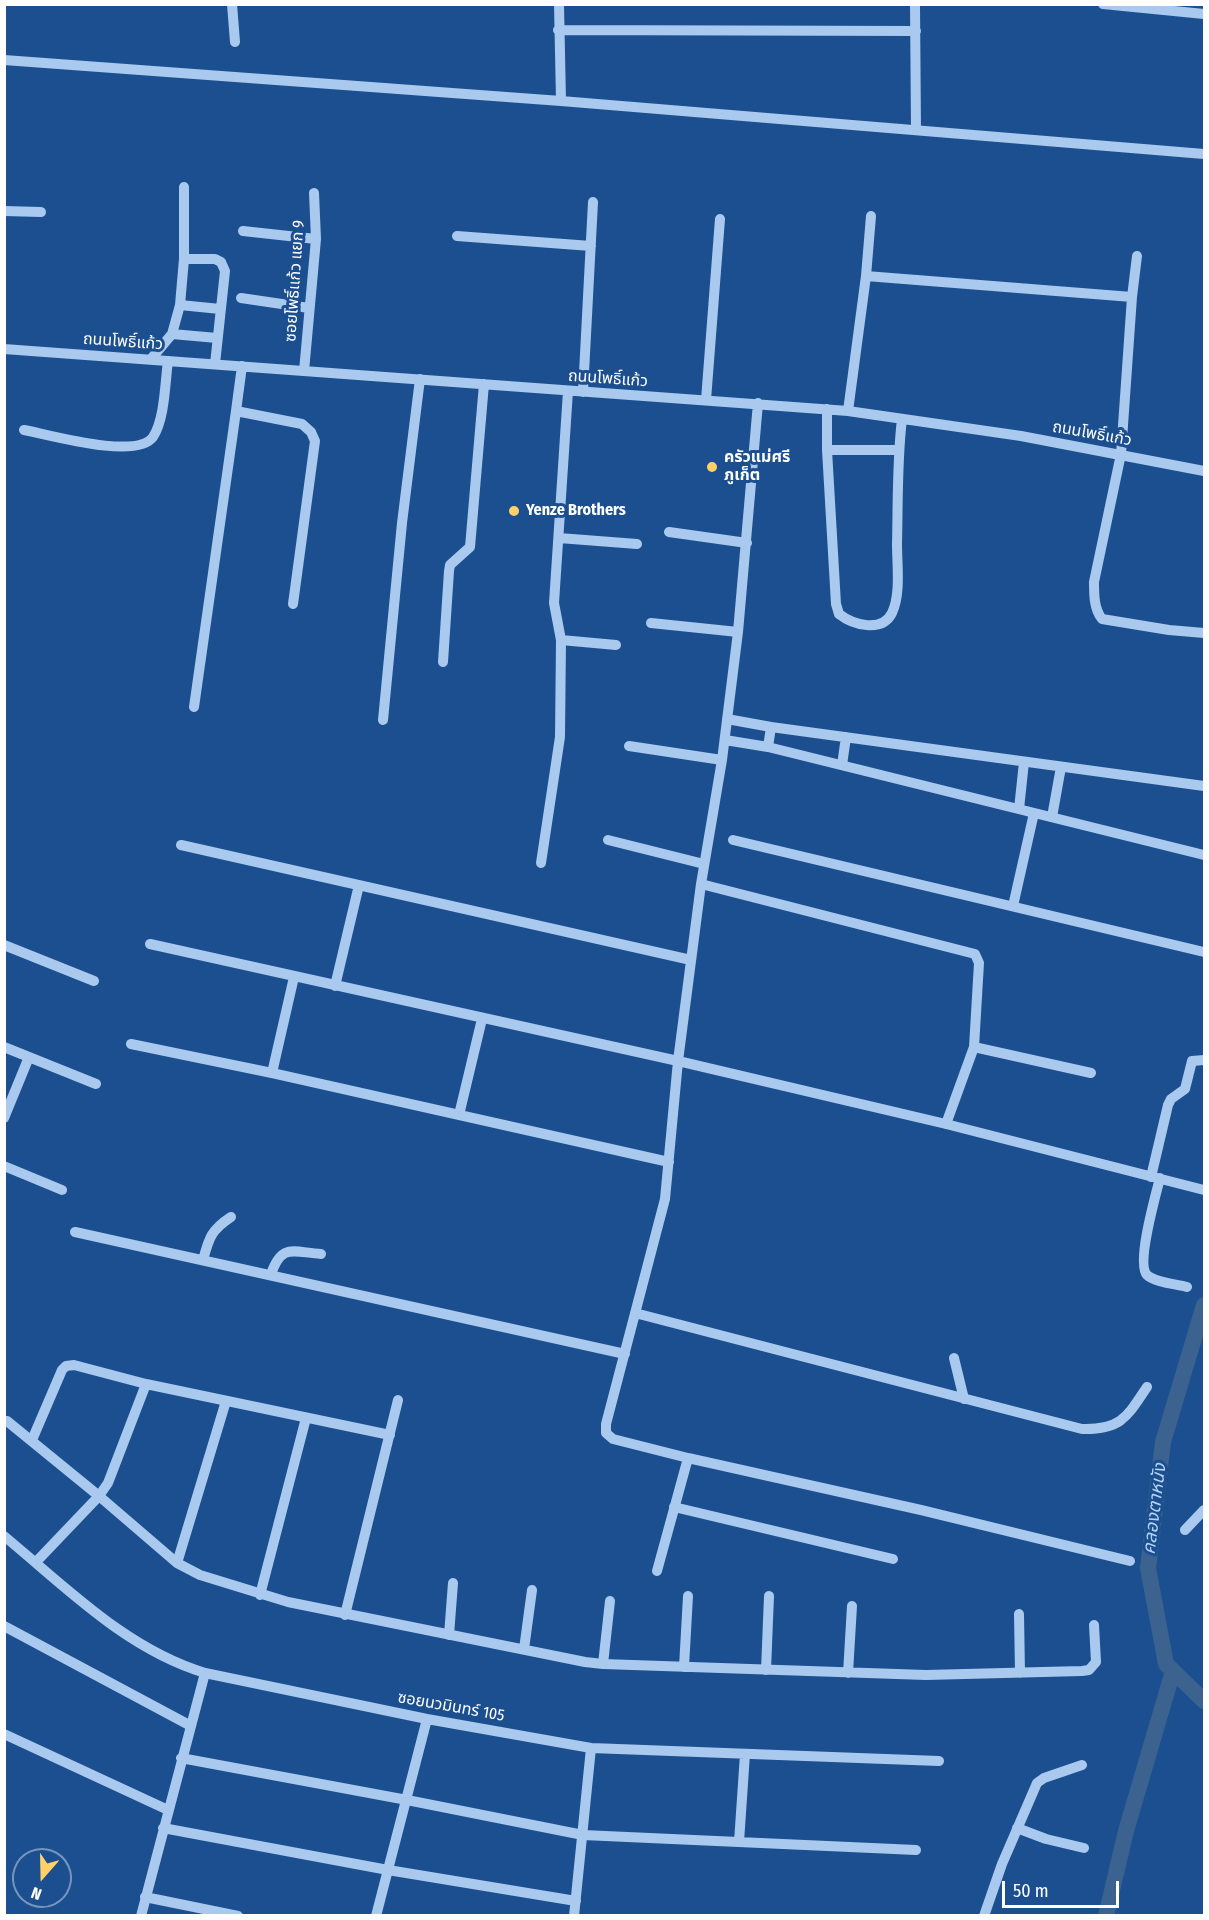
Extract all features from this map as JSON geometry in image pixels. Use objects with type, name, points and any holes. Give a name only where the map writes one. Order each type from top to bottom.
[{"type":"street","points":[[232,4],[235,42]]},
{"type":"street","points":[[559,4],[561,101]]},
{"type":"street","points":[[915,4],[916,130]]},
{"type":"street","points":[[1103,4],[1204,14]]},
{"type":"street","points":[[558,30],[916,31]]},
{"type":"street","points":[[4,60],[561,101],[1204,154]]},
{"type":"street","points":[[151,359],[172,334],[180,305],[184,259],[184,187]]},
{"type":"street","name":"ซอยโพธิ์เเก้ว แยก 9","points":[[304,371],[316,239],[314,193]]},
{"type":"street","points":[[583,392],[593,202]]},
{"type":"street","points":[[4,211],[40,212]]},
{"type":"street","points":[[848,411],[866,276],[871,216]]},
{"type":"street","points":[[706,400],[720,219]]},
{"type":"street","points":[[243,231],[316,239]]},
{"type":"street","points":[[457,236],[591,246]]},
{"type":"street","points":[[1137,256],[1121,454],[1094,582],[1095,601],[1102,619],[1204,633]]},
{"type":"street","points":[[184,259],[215,259],[221,262],[225,271],[215,364]]},
{"type":"street","points":[[866,276],[1132,297]]},
{"type":"street","points":[[241,298],[309,308]]},
{"type":"street","points":[[180,305],[220,309]]},
{"type":"street","points":[[172,334],[217,338]]},
{"type":"street","name":"ถนนโพธิ์แก้ว","points":[[4,349],[848,411],[1021,436],[1204,471]]},
{"type":"street","points":[[24,430],[115,448],[136,447],[148,443],[160,420],[168,361]]},
{"type":"street","points":[[194,707],[242,366]]},
{"type":"street","points":[[383,720],[402,523],[420,379]]},
{"type":"street","points":[[443,662],[448,571],[450,565],[470,547],[484,384]]},
{"type":"street","points":[[541,863],[560,737],[561,640],[554,603],[568,391]]},
{"type":"street","points":[[758,404],[738,632],[725,740],[691,960],[662,1218],[606,1424],[606,1433],[613,1439],[688,1458],[921,1510],[1130,1561]]},
{"type":"street","points":[[827,409],[827,450],[836,604],[839,614],[857,625],[883,622],[891,616],[895,606],[898,450],[902,418]]},
{"type":"street","points":[[236,411],[302,424],[311,432],[315,441],[293,604]]},
{"type":"street","points":[[827,450],[898,450]]},
{"type":"street","points":[[669,532],[747,543]]},
{"type":"street","points":[[559,538],[637,544]]},
{"type":"street","points":[[651,623],[738,632]]},
{"type":"street","points":[[561,640],[616,645]]},
{"type":"street","points":[[727,719],[771,727],[1204,786]]},
{"type":"street","points":[[768,747],[771,727]]},
{"type":"street","points":[[842,765],[846,737]]},
{"type":"street","points":[[725,740],[768,747],[1204,855]]},
{"type":"street","points":[[630,746],[722,760]]},
{"type":"street","points":[[1019,809],[1024,762]]},
{"type":"street","points":[[1052,817],[1061,767]]},
{"type":"street","points":[[1013,906],[1034,813]]},
{"type":"street","points":[[608,840],[705,864]]},
{"type":"street","points":[[733,840],[1204,952]]},
{"type":"street","points":[[181,845],[691,960]]},
{"type":"street","points":[[701,884],[975,954],[980,963],[974,1047],[946,1124]]},
{"type":"street","points":[[335,986],[359,885]]},
{"type":"street","points":[[150,944],[678,1061],[946,1124],[1204,1190]]},
{"type":"street","points":[[4,945],[94,981]]},
{"type":"street","points":[[272,1073],[294,977]]},
{"type":"street","points":[[459,1115],[482,1019]]},
{"type":"street","points":[[132,1044],[669,1162]]},
{"type":"street","points":[[4,1047],[96,1084]]},
{"type":"street","points":[[974,1047],[1091,1073]]},
{"type":"street","points":[[4,1118],[29,1057]]},
{"type":"street","points":[[1187,1287],[1147,1275],[1143,1269],[1143,1256],[1168,1105],[1171,1099],[1185,1089],[1192,1060],[1204,1060]]},
{"type":"street","points":[[4,1166],[62,1190]]},
{"type":"street","points":[[203,1260],[209,1238],[217,1226],[231,1217]]},
{"type":"street","points":[[75,1232],[625,1354]]},
{"type":"street","points":[[272,1274],[277,1259],[283,1253],[289,1251],[321,1254]]},
{"type":"street","points":[[635,1313],[1082,1429],[1096,1430],[1112,1426],[1124,1419],[1147,1387]]},
{"type":"street","points":[[954,1358],[964,1399]]},
{"type":"street","points":[[32,1440],[58,1377],[66,1366],[74,1365],[146,1384],[390,1435]]},
{"type":"street","points":[[36,1562],[99,1496],[114,1469],[146,1384]]},
{"type":"street","points":[[345,1614],[398,1400]]},
{"type":"street","points":[[177,1563],[226,1401]]},
{"type":"street","points":[[260,1595],[306,1418]]},
{"type":"street","points":[[7,1421],[177,1563],[200,1575],[260,1595],[345,1614],[603,1664],[926,1675],[1082,1671],[1089,1670],[1096,1662],[1094,1625]]},
{"type":"street","points":[[657,1571],[688,1458]]},
{"type":"street","points":[[675,1507],[892,1559]]},
{"type":"street","points":[[1185,1530],[1204,1510]]},
{"type":"street","name":"ซอยนวมินทร์ 105","points":[[4,1536],[131,1639],[180,1665],[205,1673],[427,1719],[591,1748],[939,1761]]},
{"type":"street","points":[[449,1635],[453,1583]]},
{"type":"street","points":[[524,1649],[532,1590]]},
{"type":"street","points":[[684,1667],[688,1596]]},
{"type":"street","points":[[766,1670],[769,1596]]},
{"type":"street","points":[[603,1664],[610,1601]]},
{"type":"street","points":[[848,1673],[852,1606]]},
{"type":"street","points":[[1019,1614],[1020,1673]]},
{"type":"street","points":[[4,1626],[191,1726]]},
{"type":"street","points":[[141,1916],[205,1673]]},
{"type":"street","points":[[376,1916],[427,1719]]},
{"type":"street","points":[[4,1734],[168,1810]]},
{"type":"street","points":[[575,1915],[591,1748]]},
{"type":"street","points":[[739,1842],[745,1754]]},
{"type":"street","points":[[181,1758],[583,1835],[916,1850]]},
{"type":"street","points":[[984,1916],[1017,1828],[1037,1783],[1082,1765]]},
{"type":"street","points":[[163,1828],[388,1870],[576,1901]]},
{"type":"street","points":[[1017,1828],[1046,1839],[1084,1848]]},
{"type":"street","points":[[145,1898],[238,1916]]},
{"type":"waterway","name":"คลองตาหนัง","points":[[1204,1305],[1163,1442],[1148,1568],[1166,1664],[1204,1701]]},
{"type":"waterway","points":[[1106,1916],[1126,1831],[1173,1671]]},
{"type":"place","name":"ครัวแม่ศรี ภูเก็ต","points":[[712,467]]},
{"type":"place","name":"Yenze Brothers","points":[[514,511]]}]
